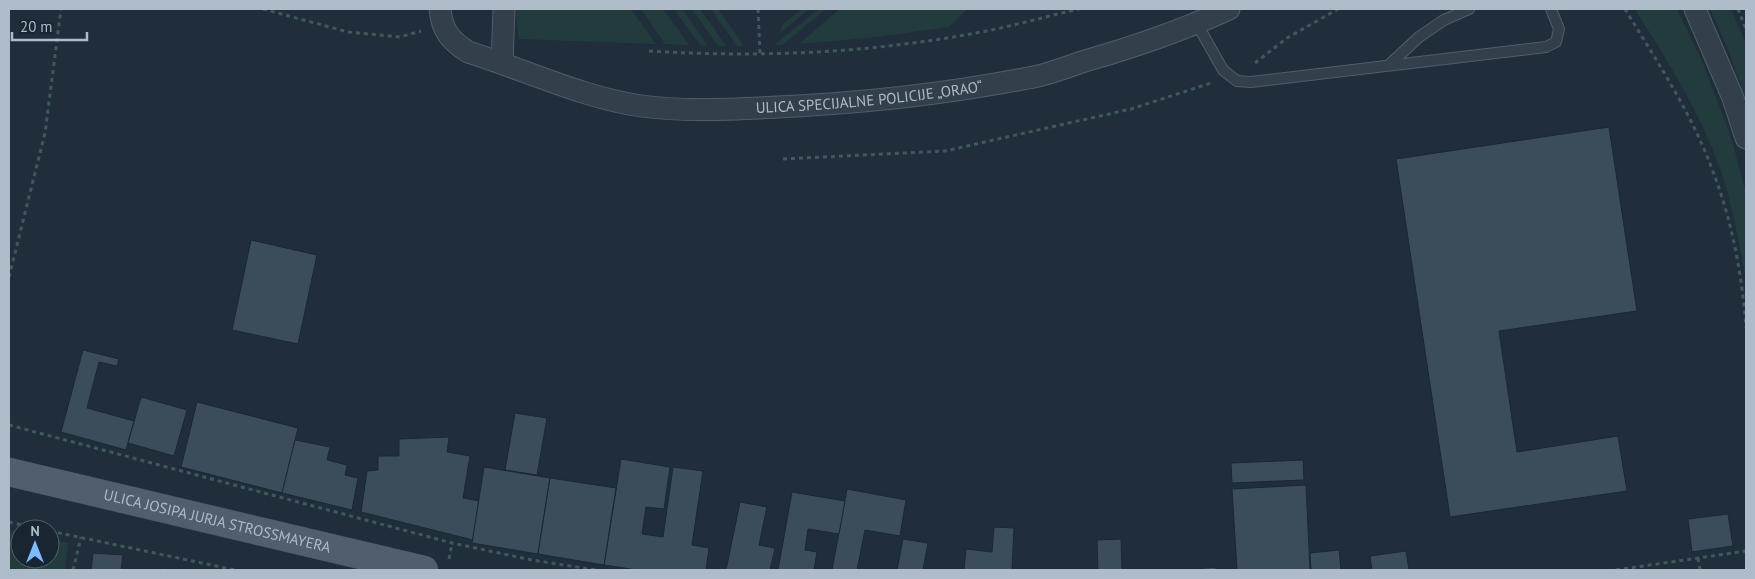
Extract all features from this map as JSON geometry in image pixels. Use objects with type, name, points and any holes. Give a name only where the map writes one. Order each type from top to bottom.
[{"type":"main road","name":"ULICA JOSIPA JURJA STROSSMAYERA","points":[[9,472],[436,565]]},
{"type":"street","points":[[502,62],[504,9]]},
{"type":"street","name":"ULICA SPECIJALNE POLICIJE „ORAO“","points":[[442,17],[452,41],[468,52],[502,62],[604,99],[641,106],[717,110],[818,105],[921,95],[1030,78],[1123,50],[1197,24],[1229,9]]},
{"type":"street","points":[[1695,9],[1734,98],[1746,138]]},
{"type":"lane","points":[[1389,66],[1419,37],[1444,20],[1469,9]]},
{"type":"lane","points":[[1197,24],[1223,70],[1237,81],[1252,82],[1546,47],[1556,42],[1559,29],[1552,9]]},
{"type":"path","points":[[9,277],[45,133],[61,9]]},
{"type":"path","points":[[263,9],[348,32],[400,37],[442,17]]},
{"type":"path","points":[[758,9],[760,53]]},
{"type":"path","points":[[649,51],[696,54],[853,50],[987,31],[1078,9]]},
{"type":"path","points":[[783,159],[945,151],[1131,109],[1214,82],[1247,68],[1287,38],[1338,9]]},
{"type":"path","points":[[1625,9],[1674,90],[1713,169],[1738,259],[1746,328]]},
{"type":"path","points":[[1738,9],[1746,28]]},
{"type":"path","points":[[9,425],[452,543],[532,560],[596,570]]},
{"type":"path","points":[[60,533],[235,570]]},
{"type":"path","points":[[73,570],[80,538]]},
{"type":"path","points":[[436,565],[452,543]]},
{"type":"path","points":[[1616,570],[1746,551]]},
{"type":"path","points":[[1698,558],[1700,570]]},
{"type":"green space","points":[[519,9],[631,9],[656,44],[519,39],[516,11]]},
{"type":"green space","points":[[641,9],[663,9],[689,45],[665,44]]},
{"type":"green space","points":[[674,9],[682,9],[708,46],[700,45]]},
{"type":"green space","points":[[692,9],[700,9],[726,46],[718,46]]},
{"type":"green space","points":[[711,9],[718,9],[744,46],[737,46]]},
{"type":"green space","points":[[802,9],[809,9],[780,33],[783,24]]},
{"type":"green space","points":[[819,9],[826,9],[782,45],[774,45]]},
{"type":"green space","points":[[840,9],[967,9],[949,27],[876,37],[799,44]]},
{"type":"green space","points":[[1635,9],[1677,9],[1702,61],[1731,137],[1746,193],[1746,278],[1736,226],[1714,152],[1683,89]]},
{"type":"green space","points":[[1710,9],[1731,9],[1746,44],[1746,98],[1727,47]]},
{"type":"green space","points":[[9,530],[10,569],[60,569],[60,541],[68,543],[65,570],[9,570]]},
{"type":"building","points":[[1609,127],[1637,311],[1499,331],[1517,452],[1618,436],[1627,491],[1450,517],[1396,159]]},
{"type":"building","points":[[251,240],[317,255],[298,344],[232,330]]},
{"type":"building","points":[[83,350],[119,359],[117,366],[99,362],[87,408],[134,421],[126,450],[61,432]]},
{"type":"building","points":[[141,397],[187,410],[174,456],[128,443]]},
{"type":"building","points":[[197,402],[298,428],[282,493],[181,467]]},
{"type":"building","points":[[515,413],[547,418],[537,475],[505,470]]},
{"type":"building","points":[[449,437],[447,452],[470,456],[463,498],[479,501],[473,540],[361,512],[367,471],[378,470],[378,456],[399,456],[399,439]]},
{"type":"building","points":[[295,440],[330,447],[327,460],[347,465],[345,475],[358,478],[352,510],[282,493]]},
{"type":"building","points":[[621,459],[670,467],[664,509],[646,507],[642,534],[663,537],[673,467],[703,471],[692,545],[709,548],[706,570],[637,570],[604,565]]},
{"type":"building","points":[[1303,460],[1304,480],[1232,483],[1231,463]]},
{"type":"building","points":[[484,467],[550,478],[538,554],[472,543]]},
{"type":"building","points":[[550,478],[616,488],[604,565],[538,554]]},
{"type":"building","points":[[1306,485],[1310,570],[1237,570],[1232,489]]},
{"type":"building","points":[[847,489],[906,500],[900,536],[865,530],[857,570],[832,570]]},
{"type":"building","points":[[792,492],[845,501],[839,534],[808,529],[805,550],[817,552],[814,570],[778,570]]},
{"type":"building","points":[[740,502],[767,507],[759,545],[775,548],[770,570],[726,570]]},
{"type":"building","points":[[1728,514],[1733,546],[1692,552],[1688,519]]},
{"type":"building","points":[[994,527],[1014,528],[1012,570],[964,570],[966,549],[992,552]]},
{"type":"building","points":[[903,539],[928,543],[923,570],[897,570]]},
{"type":"building","points":[[1121,539],[1122,570],[1098,570],[1097,540]]},
{"type":"building","points":[[1339,550],[1341,570],[1311,570],[1310,553]]},
{"type":"building","points":[[1406,551],[1409,570],[1372,570],[1370,556]]},
{"type":"building","points":[[93,553],[123,555],[121,570],[91,570]]},
{"type":"building","points":[[1216,567],[1216,570],[1187,570]]},
{"type":"building","points":[[163,568],[181,570],[162,570]]}]
